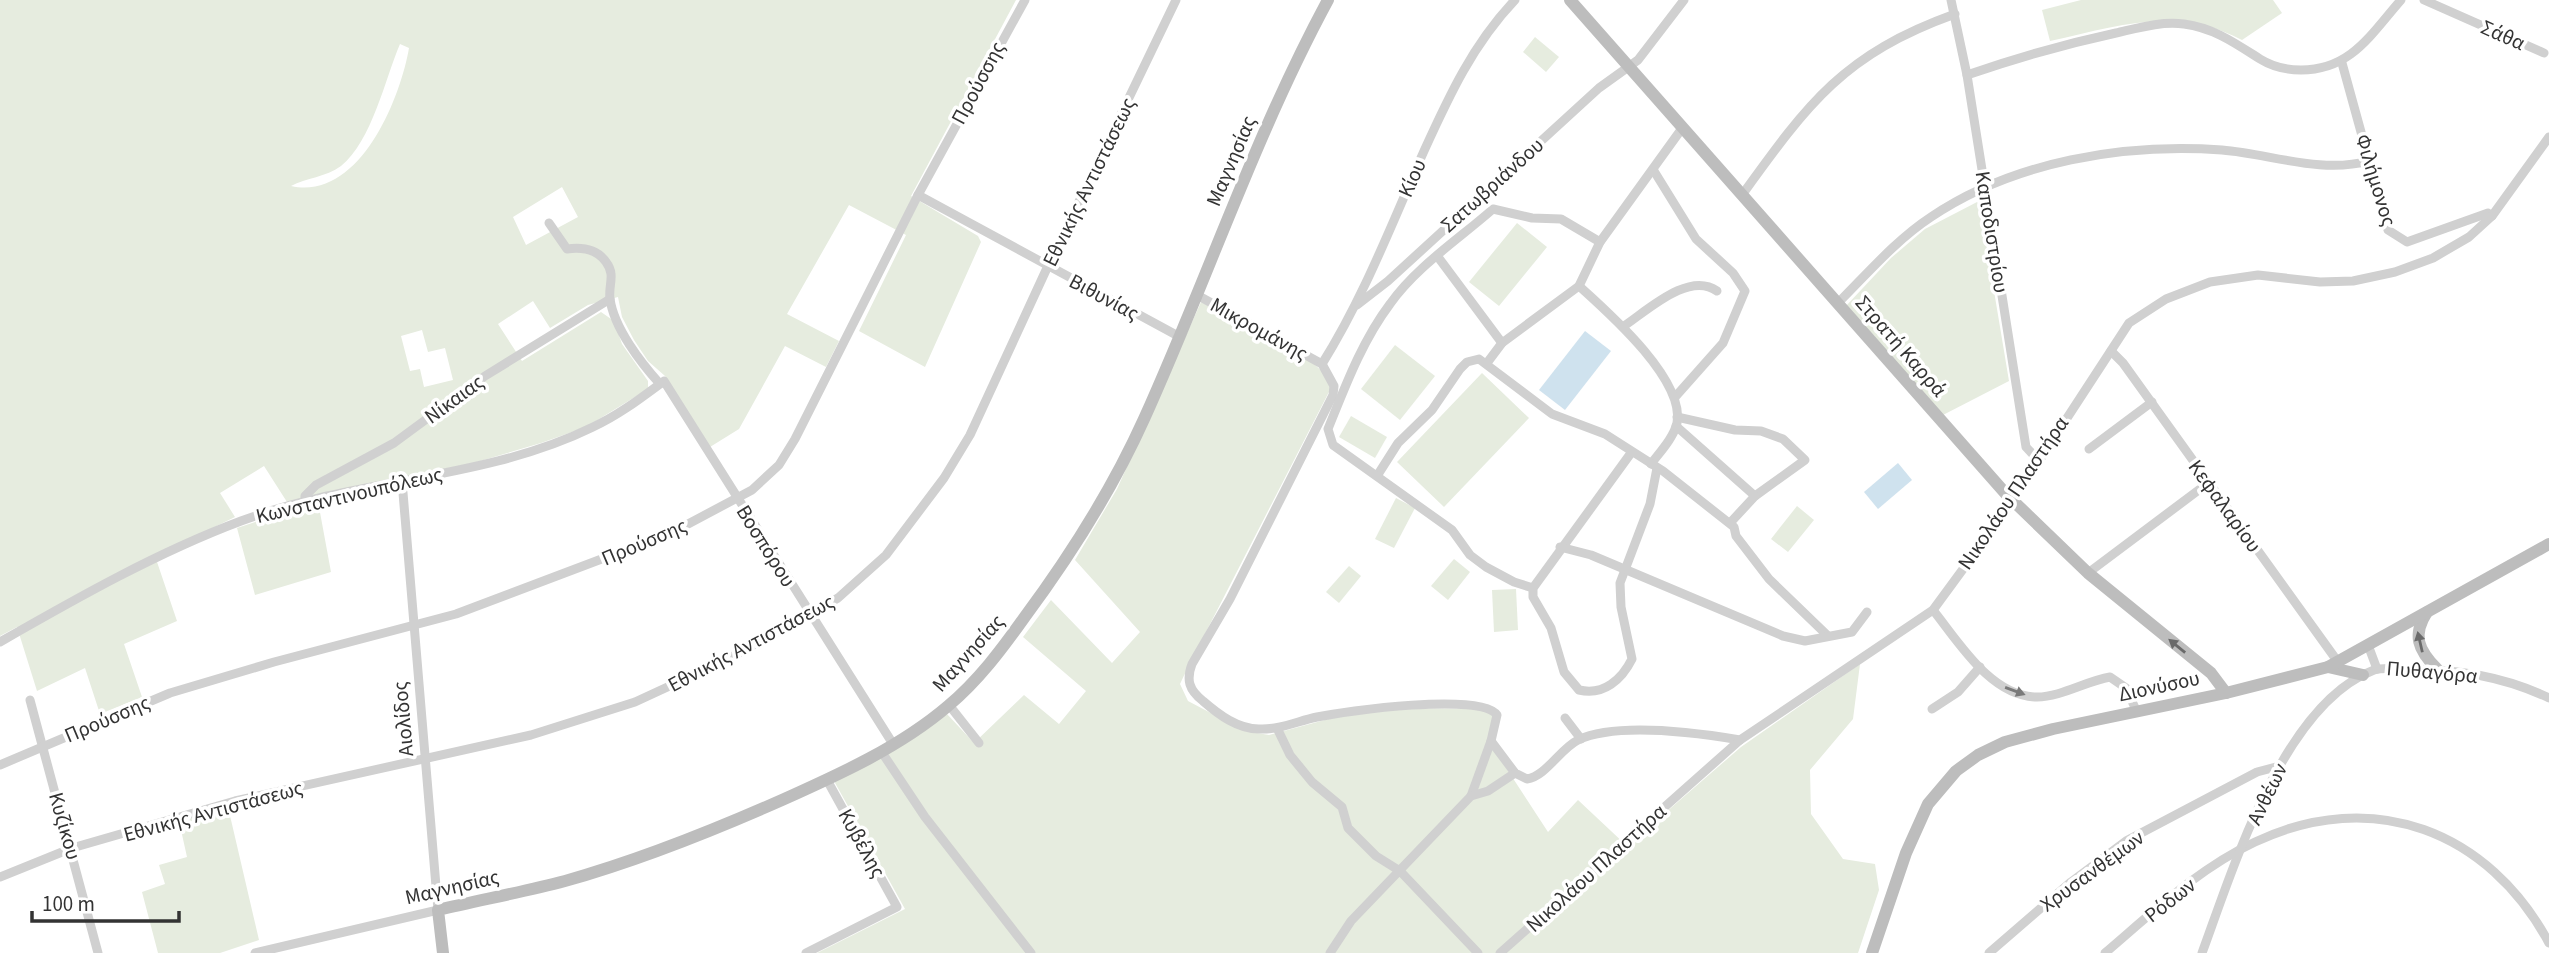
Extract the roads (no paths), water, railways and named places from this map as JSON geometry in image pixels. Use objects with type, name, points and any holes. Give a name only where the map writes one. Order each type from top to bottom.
[{"type":"street","name":"Προύσσης","points":[[0,765],[189,687],[414,627],[574,571],[673,532],[737,499],[772,474],[785,457],[918,195],[1025,0]]},
{"type":"street","name":"Εθνικής Αντιστάσεως","points":[[0,877],[72,848],[235,801],[426,761],[531,735],[635,702],[728,659],[811,616],[865,577],[906,530],[944,478],[970,435],[1047,268],[1177,0]]},
{"type":"street","name":"Μαγνησίας","points":[[255,953],[565,881],[652,853],[827,780],[893,744],[949,705],[999,652],[1087,526],[1133,443],[1180,337],[1268,122],[1328,0]]},
{"type":"street","name":"Κίου","points":[[1322,364],[1357,304],[1465,65],[1491,27],[1515,0]]},
{"type":"street","name":"Στρατή Καρρά","points":[[1570,0],[2013,501],[2088,572],[2211,673],[2226,692]]},
{"type":"street","points":[[1629,67],[1644,54],[1684,0]]},
{"type":"street","name":"Καποδιστρίου","points":[[1951,0],[1967,75],[2026,447],[2038,460]]},
{"type":"street","points":[[1967,75],[2048,48],[2155,24],[2183,24],[2217,32],[2263,61],[2284,69],[2325,68],[2342,63],[2355,52],[2401,0]]},
{"type":"street","name":"Σάθα","points":[[2424,0],[2544,53]]},
{"type":"street","points":[[1742,195],[1798,119],[1845,72],[1894,38],[1955,14]]},
{"type":"street","name":"Φιλήμονος","points":[[2342,63],[2388,230],[2396,238],[2407,242],[2488,213],[2492,216]]},
{"type":"street","name":"Σατωβριάνδου","points":[[1357,304],[1388,281],[1599,88],[1629,67]]},
{"type":"street","points":[[1487,363],[1502,343],[1579,286],[1600,242],[1654,171],[1683,127]]},
{"type":"street","name":"Νικολάου Πλαστήρα","points":[[1500,953],[1740,740],[1933,610],[2013,501],[2124,328],[2134,318],[2166,299],[2200,285],[2258,275],[2320,282],[2353,281],[2395,272],[2453,247],[2492,216],[2549,137]]},
{"type":"street","points":[[1838,303],[1908,235],[1932,216],[1985,188],[2035,169],[2076,159],[2154,149],[2226,151],[2318,166],[2347,167],[2369,161]]},
{"type":"street","points":[[1654,171],[1667,187],[1696,239],[1733,272],[1745,291],[1723,343],[1676,396]]},
{"type":"street","name":"Βιθυνίας","points":[[918,195],[1047,268],[1180,337]]},
{"type":"street","points":[[1533,588],[1514,582],[1470,555],[1452,530],[1333,445],[1328,429],[1371,332],[1400,292],[1498,208],[1532,218],[1562,219],[1600,242]]},
{"type":"street","name":"Βοσπόρου","points":[[549,223],[567,249],[588,249],[604,260],[612,272],[610,299],[629,345],[662,382],[893,744]]},
{"type":"street","points":[[1438,257],[1502,343]]},
{"type":"street","points":[[1624,326],[1691,285],[1708,284],[1717,291]]},
{"type":"street","points":[[1579,286],[1624,326],[1676,396],[1677,421],[1654,466],[1650,504],[1624,570],[1621,607],[1632,659],[1620,678],[1593,692],[1579,690],[1569,681],[1551,628],[1533,597],[1533,588],[1560,547],[1631,453]]},
{"type":"street","name":"Μικρομάνης","points":[[1197,295],[1322,364]]},
{"type":"street","name":"Νίκαιας","points":[[305,502],[305,496],[316,485],[394,443],[485,376],[610,299]]},
{"type":"street","name":"Κεφαλαρίου","points":[[2111,351],[2152,402],[2333,664]]},
{"type":"street","points":[[1377,476],[1398,443],[1432,410],[1460,369],[1473,360],[1487,363],[1544,408],[1605,434],[1654,466],[1730,523],[1769,579],[1828,636]]},
{"type":"street","points":[[1322,364],[1334,386],[1333,395],[1254,555],[1188,673],[1192,692],[1227,719],[1258,730],[1372,708],[1468,705],[1496,712],[1491,741],[1471,796],[1351,921],[1329,953]]},
{"type":"street","name":"Κωνσταντινουπόλεως","points":[[0,642],[175,550],[242,520],[305,502],[464,469],[566,439],[615,415],[662,382]]},
{"type":"street","points":[[2089,449],[2152,402]]},
{"type":"street","points":[[1677,421],[1761,431],[1783,439],[1805,460],[1755,496],[1730,523]]},
{"type":"street","points":[[1677,421],[1755,496]]},
{"type":"street","name":"Αιολίδος","points":[[402,481],[443,953]]},
{"type":"street","points":[[2088,572],[2208,482]]},
{"type":"street","name":"Διονύσου","points":[[1872,953],[1916,827],[1940,786],[1956,771],[2006,743],[2333,664],[2549,544]]},
{"type":"street","points":[[1560,547],[1591,555],[1783,636],[1805,641],[1852,632],[1867,612]]},
{"type":"street","points":[[1933,610],[1980,667],[2011,690],[2039,698],[2110,677],[2126,688],[2136,710]]},
{"type":"street","points":[[2428,612],[2419,625],[2418,642],[2426,658],[2437,669]]},
{"type":"street","name":"Πυθαγόρα","points":[[2368,645],[2377,669],[2472,672],[2530,689],[2549,698]]},
{"type":"street","points":[[2333,664],[2363,675]]},
{"type":"street","points":[[1932,709],[1958,692],[1980,667]]},
{"type":"street","name":"Ανθέων","points":[[2202,953],[2239,852],[2280,766],[2306,724],[2329,700],[2363,675],[2377,669]]},
{"type":"street","name":"Κυζίκου","points":[[30,700],[72,848],[98,953]]},
{"type":"street","points":[[949,705],[979,743]]},
{"type":"street","points":[[1564,718],[1581,739]]},
{"type":"street","points":[[1277,728],[1290,755],[1312,782],[1342,807],[1348,828],[1376,856],[1400,872],[1478,953]]},
{"type":"street","points":[[1491,741],[1515,774],[1532,778],[1565,748],[1581,739],[1653,731],[1740,740]]},
{"type":"street","points":[[881,751],[925,817],[1031,953]]},
{"type":"street","name":"Χρυσανθέμων","points":[[1989,953],[2071,882],[2126,842],[2258,772],[2280,766]]},
{"type":"street","points":[[1471,796],[1488,791],[1515,774]]},
{"type":"street","name":"Κυβέλης","points":[[806,953],[897,907],[827,780]]},
{"type":"street","name":"Ρόδων","points":[[2105,953],[2180,889],[2239,852],[2276,833],[2326,820],[2380,820],[2423,830],[2463,847],[2486,863],[2519,898],[2549,943]]},
{"type":"water","points":[[1585,331],[1611,351],[1565,410],[1539,390]]},
{"type":"water","points":[[1898,463],[1912,480],[1878,509],[1864,492]]}]
